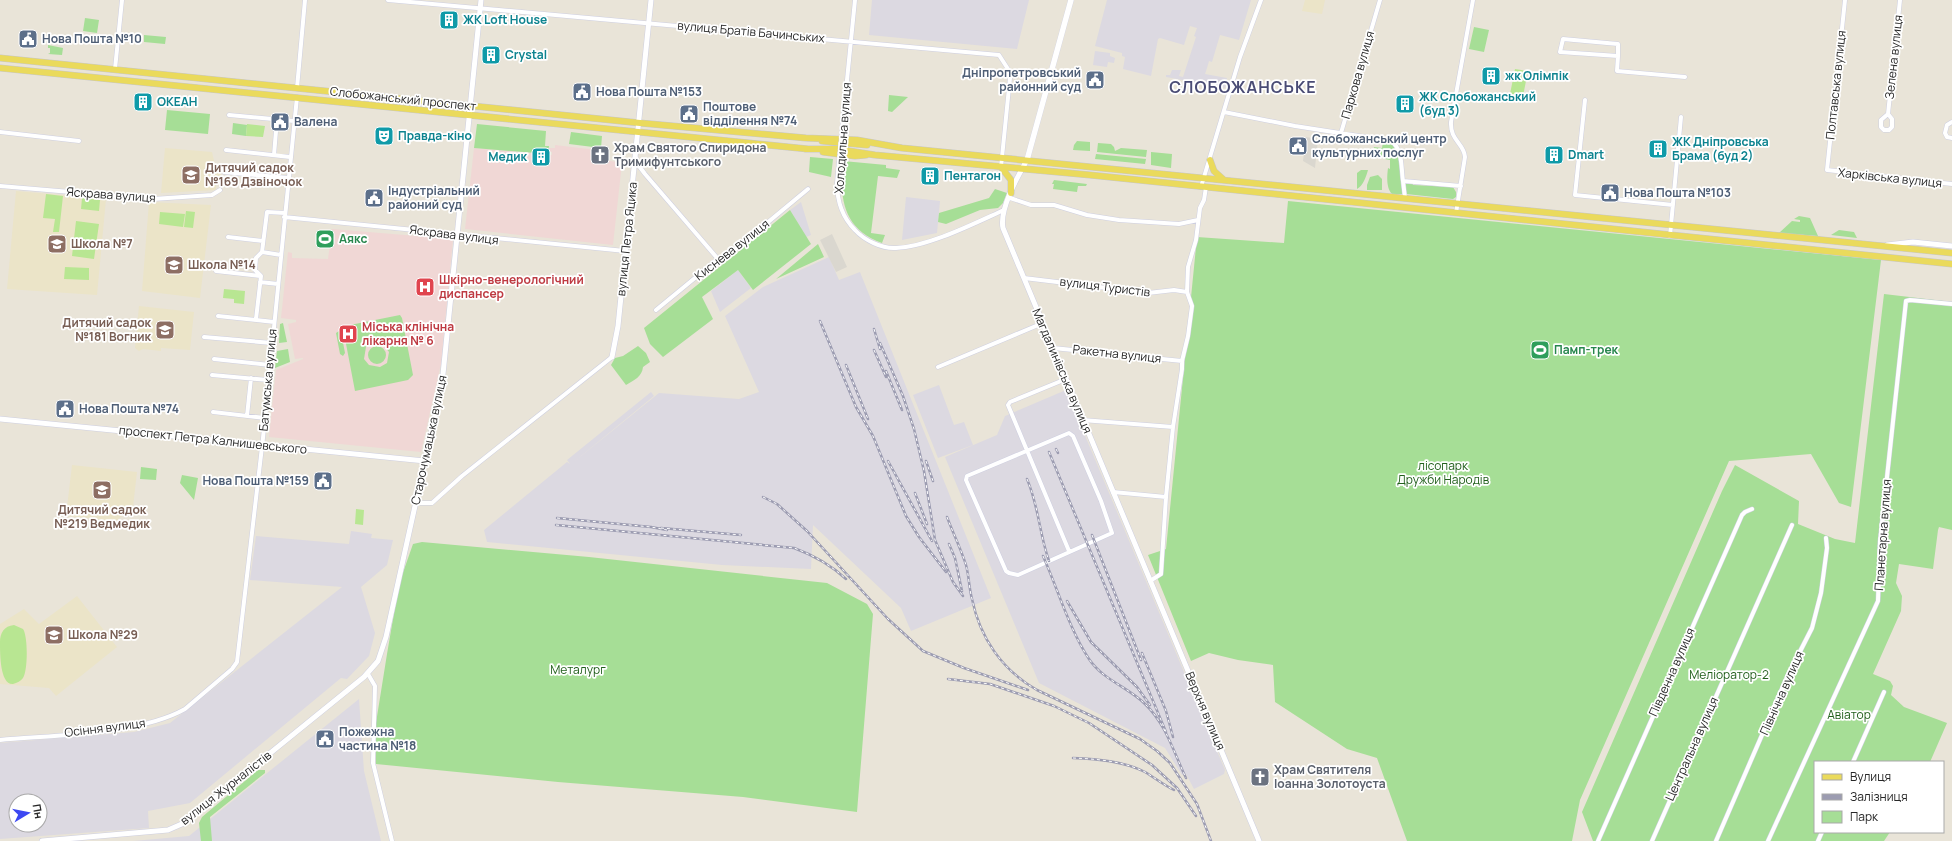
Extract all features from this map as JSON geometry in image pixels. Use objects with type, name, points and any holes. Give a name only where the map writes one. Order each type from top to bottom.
[{"type":"main road","points":[[1027,160],[1071,0]]},
{"type":"main road","name":"Слобожанський проспект","points":[[0,58],[640,123],[806,138],[836,144],[876,145],[1002,157],[1670,226],[1952,253]]},
{"type":"main road","name":"Слобожанський проспект","points":[[0,68],[639,131],[805,149],[836,149],[876,155],[1022,168],[1952,264]]},
{"type":"main road","points":[[1210,160],[1214,171],[1224,180]]},
{"type":"main road","points":[[1001,167],[1011,180],[1011,196]]},
{"type":"street","points":[[115,69],[122,0]]},
{"type":"street","points":[[297,88],[305,0]]},
{"type":"street","name":"вулиця Братів Бачинських","points":[[388,0],[999,55],[1008,70],[1010,78],[1001,167]]},
{"type":"street","name":"Старочумацька вулиця","points":[[378,661],[386,637],[442,384],[481,0]]},
{"type":"street","name":"вулиця Петра Яцика","points":[[612,357],[618,326],[640,123],[651,0]]},
{"type":"street","name":"Холодильна вулиця","points":[[855,0],[837,183],[839,202],[848,223],[858,234],[870,242],[895,248],[918,244],[937,238],[1004,210]]},
{"type":"street","points":[[1150,581],[1161,574],[1166,497],[1173,427],[1182,361],[1188,336],[1192,306],[1187,292],[1188,267],[1196,240],[1200,208],[1204,200],[1204,178],[1240,57],[1261,0]]},
{"type":"street","name":"Паркова вулиця","points":[[1342,133],[1379,0]]},
{"type":"street","points":[[1456,213],[1465,153],[1452,134],[1451,122],[1473,0]]},
{"type":"street","name":"Полтавська вулиця","points":[[1827,170],[1845,0]]},
{"type":"street","name":"Зелена вулиця","points":[[1888,114],[1900,0]]},
{"type":"street","points":[[1618,56],[1560,52],[1563,39],[1618,44],[1618,56],[1617,71],[1685,77]]},
{"type":"street","name":"Батумська вулиця","points":[[237,662],[262,445],[297,97]]},
{"type":"street","points":[[1585,100],[1575,195],[1673,205]]},
{"type":"street","points":[[1224,112],[1391,141],[1397,145],[1405,198]]},
{"type":"street","points":[[229,114],[294,121]]},
{"type":"street","points":[[1670,236],[1681,117]]},
{"type":"street","points":[[274,155],[277,120]]},
{"type":"street","points":[[1952,122],[1947,125],[1946,133],[1947,137],[1952,138]]},
{"type":"street","points":[[0,132],[79,141]]},
{"type":"street","points":[[226,150],[290,157]]},
{"type":"street","points":[[636,158],[639,166],[645,174],[718,259]]},
{"type":"street","name":"Магдалинівська вулиця","points":[[1027,160],[1004,210],[1002,220],[1003,228],[1150,581]]},
{"type":"street","name":"Харківська вулиця","points":[[1827,170],[1952,184]]},
{"type":"street","points":[[224,172],[288,178]]},
{"type":"street","points":[[1403,181],[1460,186]]},
{"type":"street","name":"Яскрава вулиця","points":[[0,186],[153,199],[212,195],[220,190]]},
{"type":"street","name":"Киснева вулиця","points":[[656,310],[718,259],[726,257],[808,188]]},
{"type":"street","points":[[1011,196],[1031,205],[1054,205],[1087,215],[1118,220],[1178,224],[1198,220]]},
{"type":"street","name":"Яскрава вулиця","points":[[263,241],[267,212],[458,235],[625,251]]},
{"type":"street","points":[[228,237],[263,241],[262,252],[256,258],[255,270],[261,276]]},
{"type":"street","points":[[1880,246],[1913,242],[1952,246]]},
{"type":"street","points":[[262,252],[280,255]]},
{"type":"street","points":[[216,270],[261,276]]},
{"type":"street","points":[[256,319],[261,276]]},
{"type":"street","name":"вулиця Туристів","points":[[1024,278],[1148,293],[1174,290],[1187,292]]},
{"type":"street","points":[[260,282],[278,284]]},
{"type":"street","name":"Планетарна вулиця","points":[[1768,841],[1878,600],[1880,542],[1906,301],[1910,300],[1952,304]]},
{"type":"street","points":[[218,316],[274,322]]},
{"type":"street","points":[[938,367],[1043,323]]},
{"type":"street","points":[[204,337],[272,343]]},
{"type":"street","name":"Ракетна вулиця","points":[[1053,348],[1182,361]]},
{"type":"street","points":[[416,503],[432,503],[462,476],[612,357]]},
{"type":"street","points":[[214,359],[270,365]]},
{"type":"street","points":[[212,375],[268,380]]},
{"type":"street","points":[[247,416],[251,378]]},
{"type":"street","points":[[1066,379],[1008,403],[1069,552]]},
{"type":"street","points":[[213,412],[264,418]]},
{"type":"street","name":"проспект Петра Калнишевського","points":[[0,419],[426,461]]},
{"type":"street","points":[[1082,420],[1173,427]]},
{"type":"street","points":[[1069,433],[1072,434],[1101,501],[1112,534],[1018,575],[1009,573],[966,480],[967,476],[970,474],[1028,452],[1069,433]]},
{"type":"street","points":[[1114,492],[1166,497]]},
{"type":"street","name":"Південна вулиця","points":[[1598,841],[1742,515],[1752,509]]},
{"type":"street","name":"Центральна вулиця","points":[[1652,841],[1792,525]]},
{"type":"street","name":"Північна вулиця","points":[[1716,841],[1788,675],[1812,628],[1821,593],[1827,548],[1826,538]]},
{"type":"street","name":"Верхня вулиця","points":[[1150,581],[1259,841]]},
{"type":"street","name":"вулиця Журналістів","points":[[42,841],[168,830],[184,823],[368,674],[378,661]]},
{"type":"street","name":"Осіння вулиця","points":[[0,740],[143,725],[177,714],[232,669],[237,662]]},
{"type":"street","points":[[368,674],[375,686],[373,763],[392,841]]},
{"type":"street","points":[[1853,761],[1884,692]]},
{"type":"shaded area","points":[[872,0],[1029,0],[1017,49],[869,35]]},
{"type":"shaded area","points":[[1107,0],[1251,0],[1239,40],[1220,35],[1212,62],[1209,61],[1205,74],[1227,78],[1225,88],[1166,77],[1166,75],[1170,75],[1172,70],[1181,70],[1179,76],[1183,77],[1196,37],[1194,36],[1197,28],[1190,26],[1184,45],[1160,38],[1158,39],[1151,76],[1123,69],[1125,57],[1122,56],[1122,53],[1095,46]]},
{"type":"shaded area","points":[[1305,0],[1325,0],[1322,14],[1302,11]]},
{"type":"shaded area","points":[[1095,51],[1110,53],[1110,56],[1115,58],[1114,63],[1108,62],[1107,67],[1093,65]]},
{"type":"shaded area","points":[[1306,137],[1318,139],[1315,168],[1303,161]]},
{"type":"shaded area","points":[[555,145],[605,151],[605,160],[622,163],[613,245],[465,229],[474,148],[552,155],[552,152],[549,152],[549,148],[555,148]]},
{"type":"shaded area","name":"Дитячий садок №169 Дзвіночок","points":[[165,148],[212,152],[215,165],[221,165],[220,185],[216,185],[216,190],[161,193]]},
{"type":"shaded area","name":"Школа №7","points":[[16,191],[106,199],[97,295],[7,289]]},
{"type":"shaded area","points":[[906,197],[940,201],[937,233],[902,240]]},
{"type":"shaded area","name":"Школа №14","points":[[149,202],[211,205],[200,298],[142,291]]},
{"type":"shaded area","points":[[801,202],[811,235],[806,237],[790,210]]},
{"type":"shaded area","name":"Міська клінічна лікарня № 6","points":[[332,229],[453,239],[441,364],[421,452],[269,437],[276,370],[303,359],[295,359],[288,324],[296,322],[296,320],[281,318],[288,252],[292,253],[292,258],[328,259]]},
{"type":"shaded area","points":[[832,234],[847,267],[836,272],[820,240]]},
{"type":"shaded area","points":[[829,257],[839,280],[860,272],[991,598],[911,631],[901,608],[813,525],[811,569],[722,565],[487,542],[484,530],[567,462],[570,464],[567,460],[651,392],[654,396],[570,465],[659,393],[739,399],[759,392],[725,316],[763,287]]},
{"type":"shaded area","points":[[738,270],[751,288],[720,312],[711,291]]},
{"type":"shaded area","name":"Дитячий садок №181 Вогник","points":[[139,306],[194,312],[190,350],[161,348],[161,351],[143,349],[139,351],[135,348]]},
{"type":"shaded area","points":[[939,385],[954,425],[964,422],[973,445],[938,458],[913,395]]},
{"type":"shaded area","points":[[1066,390],[1225,770],[1224,774],[1194,789],[1186,774],[1182,775],[1165,748],[1039,683],[945,457],[997,435],[1005,416]]},
{"type":"shaded area","name":"Дитячий садок №219 Ведмедик","points":[[72,465],[137,472],[133,507],[116,521],[66,516]]},
{"type":"shaded area","points":[[351,531],[372,534],[371,538],[393,540],[387,565],[361,587],[375,633],[369,656],[347,679],[341,678],[190,803],[148,811],[149,828],[0,839],[0,743],[134,732],[170,723],[342,587],[250,580],[256,536],[349,544]]},
{"type":"shaded area","name":"Школа №29","points":[[77,596],[117,647],[56,696],[49,688],[0,684],[0,624],[24,609],[39,624]]},
{"type":"shaded area","points":[[359,699],[364,771],[381,841],[133,841],[189,836]]},
{"type":"green space","points":[[85,18],[99,20],[97,33],[83,31]]},
{"type":"green space","points":[[1474,27],[1489,30],[1484,52],[1469,49]]},
{"type":"green space","points":[[144,35],[166,37],[165,44],[144,42]]},
{"type":"green space","points":[[48,45],[63,48],[62,55],[48,54],[50,53],[50,48],[48,48]]},
{"type":"green space","points":[[1515,69],[1528,71],[1523,96],[1510,94]]},
{"type":"green space","points":[[889,95],[908,97],[892,112],[888,111]]},
{"type":"green space","points":[[167,110],[210,114],[208,134],[165,130]]},
{"type":"green space","points":[[233,123],[247,125],[246,136],[232,134]]},
{"type":"green space","points":[[247,124],[265,126],[263,137],[246,136]]},
{"type":"green space","points":[[477,124],[546,131],[545,146],[549,146],[548,154],[474,148]]},
{"type":"green space","points":[[571,132],[602,136],[601,148],[569,144]]},
{"type":"green space","points":[[1077,141],[1090,142],[1090,151],[1073,150]]},
{"type":"green space","points":[[1383,142],[1393,145],[1398,153],[1402,194],[1392,194],[1389,189],[1387,175],[1388,168],[1390,169],[1390,160],[1385,159],[1385,156],[1377,156],[1377,158],[1372,158],[1374,147],[1382,148]]},
{"type":"green space","points":[[1098,143],[1111,144],[1115,151],[1121,148],[1147,150],[1146,157],[1097,152]]},
{"type":"green space","points":[[1151,152],[1172,154],[1171,168],[1151,165]]},
{"type":"green space","points":[[1096,154],[1146,159],[1145,164],[1095,159]]},
{"type":"green space","points":[[810,157],[833,159],[831,177],[809,172]]},
{"type":"green space","points":[[843,161],[886,165],[886,168],[900,170],[897,178],[878,176],[871,233],[885,235],[882,243],[869,237],[859,229],[851,221],[846,211],[842,187]]},
{"type":"green space","points":[[1361,170],[1368,170],[1363,184],[1357,189],[1357,173]]},
{"type":"green space","points":[[1378,175],[1382,179],[1382,190],[1367,190],[1370,177]]},
{"type":"green space","points":[[1054,180],[1087,184],[1086,186],[1078,186],[1077,192],[1053,189],[1054,184],[1052,184]]},
{"type":"green space","points":[[1412,182],[1413,185],[1453,187],[1456,192],[1456,197],[1453,199],[1406,194],[1405,183]]},
{"type":"green space","points":[[995,189],[1007,193],[1003,203],[998,208],[980,210],[946,224],[938,222],[939,213],[989,198]]},
{"type":"green space","points":[[46,194],[63,196],[59,232],[53,232],[55,219],[43,218]]},
{"type":"green space","points":[[82,198],[100,200],[99,211],[81,209]]},
{"type":"green space","name":"лісопарк Дружби Народів","points":[[1288,201],[1881,260],[1851,507],[1839,503],[1811,454],[1729,461],[1580,800],[1572,841],[1407,841],[1377,758],[1347,749],[1275,702],[1273,665],[1238,660],[1209,653],[1191,661],[1148,555],[1166,549],[1197,237],[1284,243]]},
{"type":"green space","points":[[790,210],[811,244],[753,290],[738,270],[702,297],[713,319],[663,357],[650,344],[644,328]]},
{"type":"green space","points":[[186,211],[195,212],[193,228],[184,227]]},
{"type":"green space","points":[[160,212],[185,214],[183,227],[159,224]]},
{"type":"green space","points":[[1799,216],[1810,218],[1818,236],[1779,233],[1792,221],[1800,222],[1800,220],[1794,219]]},
{"type":"green space","points":[[76,221],[99,224],[94,259],[72,256]]},
{"type":"green space","points":[[1839,230],[1854,232],[1857,238],[1831,235]]},
{"type":"green space","points":[[818,244],[824,257],[776,279]]},
{"type":"green space","points":[[65,267],[89,268],[89,280],[64,279]]},
{"type":"green space","points":[[224,289],[245,291],[244,304],[234,303],[234,299],[223,298]]},
{"type":"green space","points":[[1884,294],[1952,302],[1952,530],[1939,527],[1933,569],[1899,564],[1896,583],[1902,596],[1901,611],[1873,674],[1890,681],[1893,686],[1891,695],[1904,707],[1947,723],[1930,761],[1814,761],[1814,833],[1889,833],[1884,841],[1593,841],[1582,812],[1722,491],[1735,465],[1799,501],[1798,524],[1835,539],[1855,543]]},
{"type":"green space","points":[[400,315],[402,318],[413,375],[408,380],[355,391],[343,328],[345,326]],"holes":[[[373,342],[381,342],[389,352],[387,363],[380,367],[369,365],[364,359],[366,347]]]},
{"type":"green space","points":[[283,323],[287,342],[279,343],[280,324]]},
{"type":"green space","points":[[339,331],[341,332],[345,353],[343,356],[340,354],[336,333]]},
{"type":"green space","points":[[373,346],[381,346],[386,351],[384,362],[381,364],[373,364],[368,359],[368,351]]},
{"type":"green space","points":[[638,346],[646,353],[650,362],[643,367],[637,378],[626,385],[611,365],[615,358],[623,356]]},
{"type":"green space","points":[[288,349],[290,362],[275,368],[277,351]]},
{"type":"green space","points":[[141,467],[157,469],[156,480],[140,479]]},
{"type":"green space","points":[[182,475],[198,478],[194,500],[180,483]]},
{"type":"green space","points":[[356,509],[364,510],[363,525],[355,524]]},
{"type":"green space","name":"Металург","points":[[422,542],[589,557],[827,583],[867,604],[873,614],[857,812],[743,797],[558,782],[376,764],[375,729],[399,584],[413,544]]},
{"type":"green space","points":[[14,625],[23,629],[25,633],[27,653],[25,674],[19,682],[13,684],[5,680],[3,674],[0,642],[3,630]]},
{"type":"green space","points":[[258,770],[265,770],[265,773],[210,817],[212,841],[201,841],[199,823],[202,817]]},
{"type":"railway","points":[[820,321],[856,407],[873,436],[906,516],[919,537],[946,572]]},
{"type":"railway","points":[[874,329],[880,349]]},
{"type":"railway","points":[[880,343],[903,396],[914,429],[924,471],[935,540],[953,582],[963,596]]},
{"type":"railway","points":[[874,350],[886,377]]},
{"type":"railway","points":[[846,365],[868,419]]},
{"type":"railway","points":[[886,371],[902,410]]},
{"type":"railway","points":[[1056,449],[1058,453]]},
{"type":"railway","points":[[1049,452],[1166,732]]},
{"type":"railway","points":[[888,461],[932,541]]},
{"type":"railway","points":[[926,461],[933,481]]},
{"type":"railway","points":[[1027,479],[1034,500],[1049,561]]},
{"type":"railway","points":[[915,493],[927,524]]},
{"type":"railway","points":[[763,497],[777,504],[807,531],[888,619],[923,651],[964,668],[1028,690]]},
{"type":"railway","points":[[947,517],[966,565],[971,595],[976,613],[981,627],[994,652],[1013,673],[1037,690],[1140,739],[1157,751],[1170,763],[1197,804],[1211,841]]},
{"type":"railway","points":[[557,518],[651,527],[667,530]]},
{"type":"railway","points":[[556,525],[794,548],[822,561],[846,579]]},
{"type":"railway","points":[[661,528],[741,535]]},
{"type":"railway","points":[[1092,535],[1141,660]]},
{"type":"railway","points":[[949,544],[955,558],[962,591]]},
{"type":"railway","points":[[1043,556],[1070,622],[1082,648],[1089,659],[1108,678],[1145,704],[1159,720],[1186,778]]},
{"type":"railway","points":[[1067,601],[1091,642],[1137,687],[1150,705]]},
{"type":"railway","points":[[1142,653],[1166,711],[1173,737]]},
{"type":"railway","points":[[948,679],[990,684],[1054,706],[1089,723],[1152,765],[1177,788],[1196,816]]},
{"type":"railway","points":[[1073,758],[1101,760],[1128,765],[1145,772],[1174,790]]},
{"type":"place","name":"ЖК Loft House","points":[[449,20]]},
{"type":"place","name":"Нова Пошта №10","points":[[28,39]]},
{"type":"place","name":"Crystal","points":[[491,55]]},
{"type":"place","name":"жк Олімпік","points":[[1491,76]]},
{"type":"place","name":"Дніпропетровський районний суд","points":[[1095,80]]},
{"type":"place","name":"Нова Пошта №153","points":[[582,92]]},
{"type":"place","name":"ОКЕАН","points":[[143,102]]},
{"type":"place","name":"ЖК Слобожанський (буд 3)","points":[[1405,104]]},
{"type":"place","name":"Поштове відділення №74","points":[[689,114]]},
{"type":"place","name":"Валена","points":[[280,122]]},
{"type":"place","name":"Правда-кіно","points":[[384,136]]},
{"type":"place","name":"Слобожанський центр культурних послуг","points":[[1298,146]]},
{"type":"place","name":"ЖК Дніпровська Брама (буд 2)","points":[[1658,149]]},
{"type":"place","name":"Храм Святого Спиридона Тримифунтського","points":[[600,155]]},
{"type":"place","name":"Dmart","points":[[1554,155]]},
{"type":"place","name":"Медик","points":[[541,157]]},
{"type":"place","name":"Дитячий садок №169 Дзвіночок","points":[[191,175]]},
{"type":"place","name":"Пентагон","points":[[930,176]]},
{"type":"place","name":"Нова Пошта №103","points":[[1610,193]]},
{"type":"place","name":"Індустріальний районий суд","points":[[374,198]]},
{"type":"place","name":"Аякс","points":[[325,239]]},
{"type":"place","name":"Школа №7","points":[[57,244]]},
{"type":"place","name":"Школа №14","points":[[174,265]]},
{"type":"place","name":"Шкірно-венерологічний диспансер","points":[[425,287]]},
{"type":"place","name":"Дитячий садок №181 Вогник","points":[[165,330]]},
{"type":"place","name":"Міська клінічна лікарня № 6","points":[[348,334]]},
{"type":"place","name":"Памп-трек","points":[[1540,350]]},
{"type":"place","name":"Нова Пошта №74","points":[[65,409]]},
{"type":"place","name":"Нова Пошта №159","points":[[323,481]]},
{"type":"place","name":"Дитячий садок №219 Ведмедик","points":[[102,490]]},
{"type":"place","name":"Школа №29","points":[[54,635]]},
{"type":"place","name":"Пожежна частина №18","points":[[325,739]]},
{"type":"place","name":"Храм Святителя Іоанна Золотоуста","points":[[1260,777]]},
{"type":"district","name":"СЛОБОЖАНСЬКЕ","points":[[1243,87]]},
{"type":"park label","name":"Меліоратор-2","points":[[1729,675]]},
{"type":"park label","name":"Авіатор","points":[[1849,715]]}]
